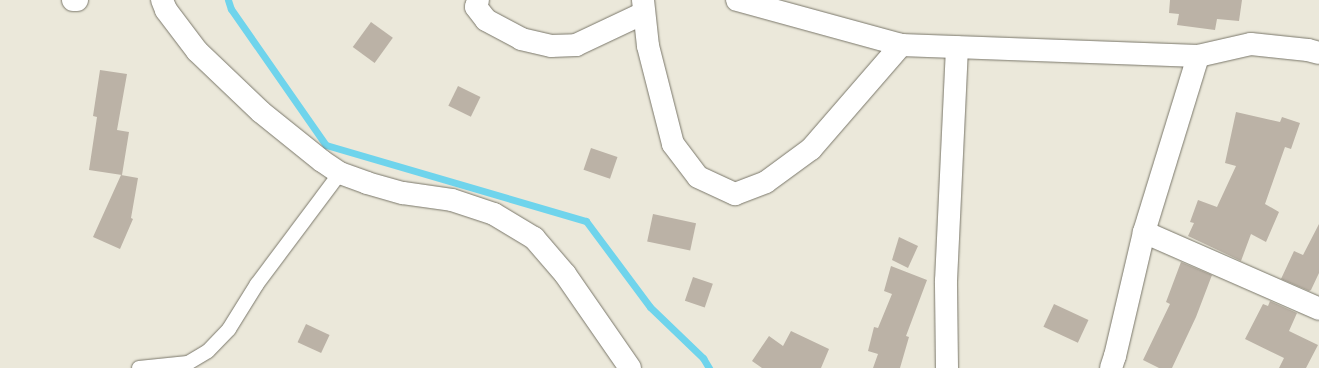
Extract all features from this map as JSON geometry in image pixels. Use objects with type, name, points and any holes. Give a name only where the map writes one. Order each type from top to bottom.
[{"type":"street","points":[[162,0],[166,10],[197,51],[261,112],[322,161],[340,173],[367,183],[403,193],[452,200],[494,214],[534,238],[565,274],[630,368]]},
{"type":"street","points":[[478,0],[476,7],[486,20],[521,39],[551,46],[576,45],[644,6],[648,46],[674,144],[698,177],[735,194],[766,182],[811,149],[901,45]]},
{"type":"street","points":[[737,0],[901,45],[1198,56],[1251,44],[1308,50],[1319,53]]},
{"type":"street","points":[[947,368],[946,281],[957,47]]},
{"type":"street","points":[[1110,368],[1115,356],[1144,232],[1198,56]]},
{"type":"street","points":[[1144,232],[1319,309]]},
{"type":"lane","points":[[139,368],[188,363],[208,351],[228,329],[257,284],[340,173]]},
{"type":"building","points":[[1170,0],[1242,0],[1239,21],[1217,19],[1215,30],[1177,25],[1179,14],[1169,13]]},
{"type":"building","points":[[371,22],[393,38],[375,63],[353,47]]},
{"type":"building","points":[[100,70],[127,74],[117,130],[129,132],[122,175],[89,170],[97,117],[93,116]]},
{"type":"building","points":[[458,86],[480,97],[471,117],[448,106]]},
{"type":"building","points":[[1236,112],[1280,122],[1282,117],[1300,123],[1291,149],[1285,147],[1265,204],[1279,212],[1266,242],[1251,234],[1241,261],[1188,236],[1194,223],[1190,222],[1198,200],[1217,207],[1236,166],[1225,163]]},
{"type":"building","points":[[591,148],[617,157],[610,179],[584,170]]},
{"type":"building","points":[[121,175],[138,178],[131,218],[133,219],[120,249],[93,237]]},
{"type":"building","points":[[653,214],[696,223],[690,251],[647,241]]},
{"type":"building","points":[[1319,224],[1319,273],[1311,290],[1309,291],[1281,279],[1294,251],[1303,255]]},
{"type":"building","points":[[899,237],[918,246],[908,268],[892,260]]},
{"type":"building","points":[[1181,262],[1212,275],[1196,317],[1172,368],[1159,368],[1143,360],[1170,304],[1166,302]]},
{"type":"building","points":[[891,266],[927,280],[906,336],[909,337],[900,368],[873,368],[878,354],[868,351],[874,327],[878,328],[892,294],[884,291]]},
{"type":"building","points":[[693,277],[713,284],[705,307],[685,301]]},
{"type":"building","points":[[1270,301],[1297,313],[1289,331],[1318,345],[1306,368],[1279,368],[1284,358],[1245,339],[1263,304],[1268,306]]},
{"type":"building","points":[[1054,304],[1088,320],[1078,343],[1043,327]]},
{"type":"building","points":[[306,324],[330,335],[321,353],[298,342]]},
{"type":"building","points":[[791,331],[829,349],[821,368],[762,368],[752,361],[769,336],[783,346]]},
{"type":"waterway","points":[[228,0],[231,9],[326,145],[586,221],[650,307],[703,358],[709,368]]}]
